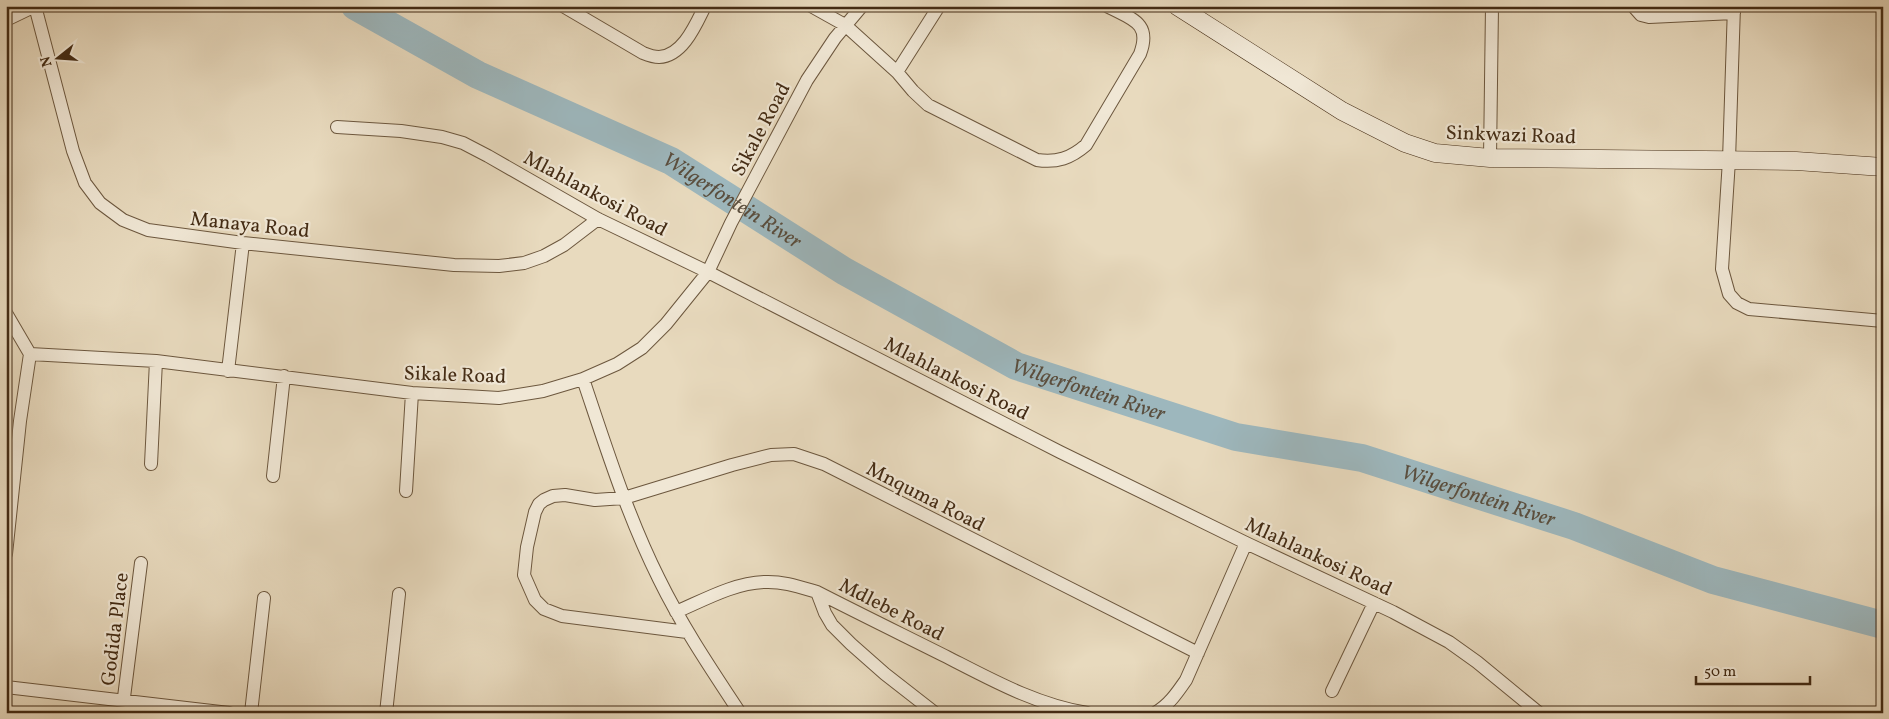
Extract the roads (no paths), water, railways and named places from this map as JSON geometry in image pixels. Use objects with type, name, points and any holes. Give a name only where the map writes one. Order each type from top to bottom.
[{"type":"street","points":[[6,20],[35,6]]},
{"type":"street","name":"Manaya Road","points":[[35,6],[73,151],[85,183],[100,203],[123,220],[148,230],[243,243],[454,265],[499,266],[524,263],[544,256],[564,245],[598,219]]},
{"type":"street","points":[[563,6],[643,53],[657,58],[673,53],[693,30],[705,6]]},
{"type":"street","points":[[811,6],[845,25],[897,72],[921,100],[1037,160],[1052,162],[1065,159],[1086,145],[1140,54],[1145,34],[1138,23],[1107,6]]},
{"type":"street","name":"Sikale Road","points":[[30,354],[156,361],[412,393],[499,398],[583,380],[617,364],[642,348],[666,324],[708,272],[807,80],[845,25],[862,6]]},
{"type":"street","points":[[897,72],[939,6]]},
{"type":"street","name":"Sinkwazi Road","points":[[1177,6],[1342,110],[1405,143],[1434,152],[1490,158],[1796,161],[1883,168]]},
{"type":"street","points":[[1490,158],[1492,6]]},
{"type":"street","points":[[1633,6],[1641,15],[1649,17],[1734,10],[1729,160],[1722,270],[1729,294],[1737,303],[1749,309],[1883,321]]},
{"type":"street","name":"Mlahlankosi Road","points":[[337,128],[401,131],[442,137],[463,143],[598,219],[708,272],[1060,452],[1374,603],[1449,642],[1477,662],[1539,713]]},
{"type":"street","points":[[228,371],[243,243]]},
{"type":"street","points":[[6,313],[30,354],[20,421],[6,554]]},
{"type":"street","points":[[151,464],[156,361]]},
{"type":"street","points":[[273,476],[284,376]]},
{"type":"street","points":[[583,380],[624,498],[645,548],[687,632],[740,713]]},
{"type":"street","points":[[406,491],[412,393]]},
{"type":"street","name":"Mnquma Road","points":[[687,632],[562,616],[544,609],[535,600],[524,575],[527,547],[535,512],[539,504],[553,496],[564,495],[595,500],[624,498],[732,464],[771,455],[794,454],[810,458],[832,468],[1198,653]]},
{"type":"street","points":[[1155,713],[1163,709],[1173,699],[1186,680],[1246,543]]},
{"type":"street","name":"Godida Place","points":[[123,707],[141,563]]},
{"type":"street","name":"Mdlebe Road","points":[[676,612],[749,583],[783,583],[818,592],[1036,700],[1063,709],[1087,713]]},
{"type":"street","points":[[818,592],[825,613],[832,625],[885,674],[935,713]]},
{"type":"street","points":[[386,713],[399,594]]},
{"type":"street","points":[[251,713],[264,598]]},
{"type":"street","points":[[1332,691],[1374,603]]},
{"type":"street","points":[[6,687],[123,707],[229,713]]},
{"type":"waterway","name":"Wilgerfontein River","points":[[355,6],[478,75],[671,161],[844,271],[1016,366],[1236,437],[1362,458],[1574,526],[1713,580],[1883,625]]}]
